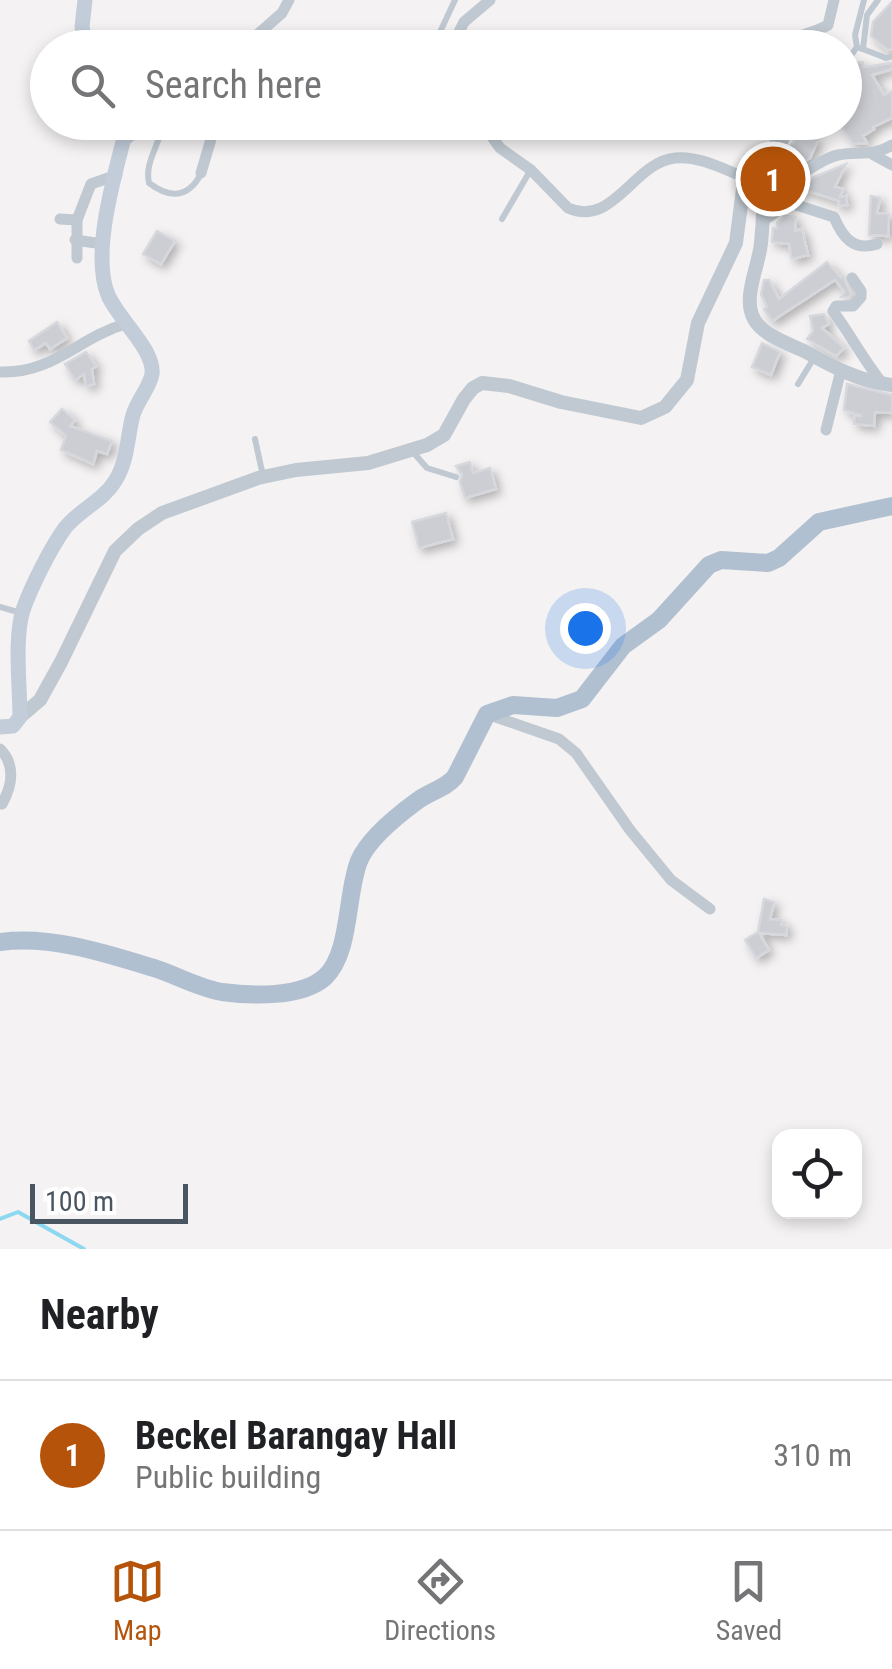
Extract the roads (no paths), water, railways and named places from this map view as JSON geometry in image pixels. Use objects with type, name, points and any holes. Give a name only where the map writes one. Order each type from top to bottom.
[{"type":"main road","points":[[83,30],[85,0]]},
{"type":"main road","points":[[0,727],[12,726],[20,717],[22,613],[66,527],[101,498],[122,468],[132,416],[152,378],[152,363],[146,350],[108,295],[102,270],[103,244],[124,140]]},
{"type":"main road","points":[[0,942],[18,939],[58,943],[222,992],[293,992],[314,986],[329,974],[337,958],[363,854],[419,799],[456,777],[487,714],[513,705],[557,708],[582,699],[624,646],[659,620],[709,565],[721,560],[768,563],[819,522],[892,506]]},
{"type":"street","points":[[263,30],[282,13],[289,0]]},
{"type":"street","points":[[460,30],[490,0]]},
{"type":"street","points":[[815,30],[828,25],[834,0]]},
{"type":"street","points":[[202,173],[211,140]]},
{"type":"street","points":[[494,140],[568,208],[588,212],[600,209],[643,173],[674,158],[709,164],[756,180]]},
{"type":"street","points":[[772,165],[776,140]]},
{"type":"street","points":[[20,717],[40,700],[115,551],[162,512],[263,477],[368,463],[411,450],[444,435],[464,400],[482,383],[641,418],[666,407],[687,380],[692,342],[702,312],[736,243],[743,190],[772,165],[784,140]]},
{"type":"street","points":[[762,221],[777,214],[808,170],[838,155],[872,154],[892,145]]},
{"type":"street","points":[[872,154],[892,165]]},
{"type":"street","points":[[77,258],[77,220],[92,184],[116,174]]},
{"type":"street","points":[[756,180],[762,221],[750,300],[753,318],[770,334],[815,357],[888,384]]},
{"type":"street","points":[[787,202],[834,217],[844,238],[853,243],[876,244]]},
{"type":"street","points":[[60,219],[77,220]]},
{"type":"street","points":[[75,240],[103,244]]},
{"type":"street","points":[[852,278],[861,298],[853,306],[836,306],[833,311],[854,340],[862,360],[888,384]]},
{"type":"street","points":[[0,372],[44,367],[95,334],[125,324]]},
{"type":"street","points":[[826,430],[842,370]]},
{"type":"street","points":[[487,714],[559,740],[576,753],[671,880],[710,909]]},
{"type":"street","points":[[0,750],[6,754],[11,775],[2,804]]},
{"type":"lane","points":[[441,30],[455,0]]},
{"type":"lane","points":[[856,30],[864,0]]},
{"type":"lane","points":[[862,38],[867,14],[878,0]]},
{"type":"lane","points":[[862,49],[886,58],[892,56]]},
{"type":"lane","points":[[123,145],[129,140]]},
{"type":"lane","points":[[160,140],[147,171],[149,182],[168,195],[179,194],[194,186],[202,173]]},
{"type":"lane","points":[[502,220],[531,170]]},
{"type":"lane","points":[[798,384],[815,357]]},
{"type":"lane","points":[[255,439],[263,477]]},
{"type":"lane","points":[[411,450],[427,468],[456,477]]},
{"type":"lane","points":[[0,608],[22,613]]},
{"type":"waterway","points":[[0,1219],[18,1212],[84,1249]]},
{"type":"place","name":"Beckel Barangay Hall","points":[[773,179]]}]
